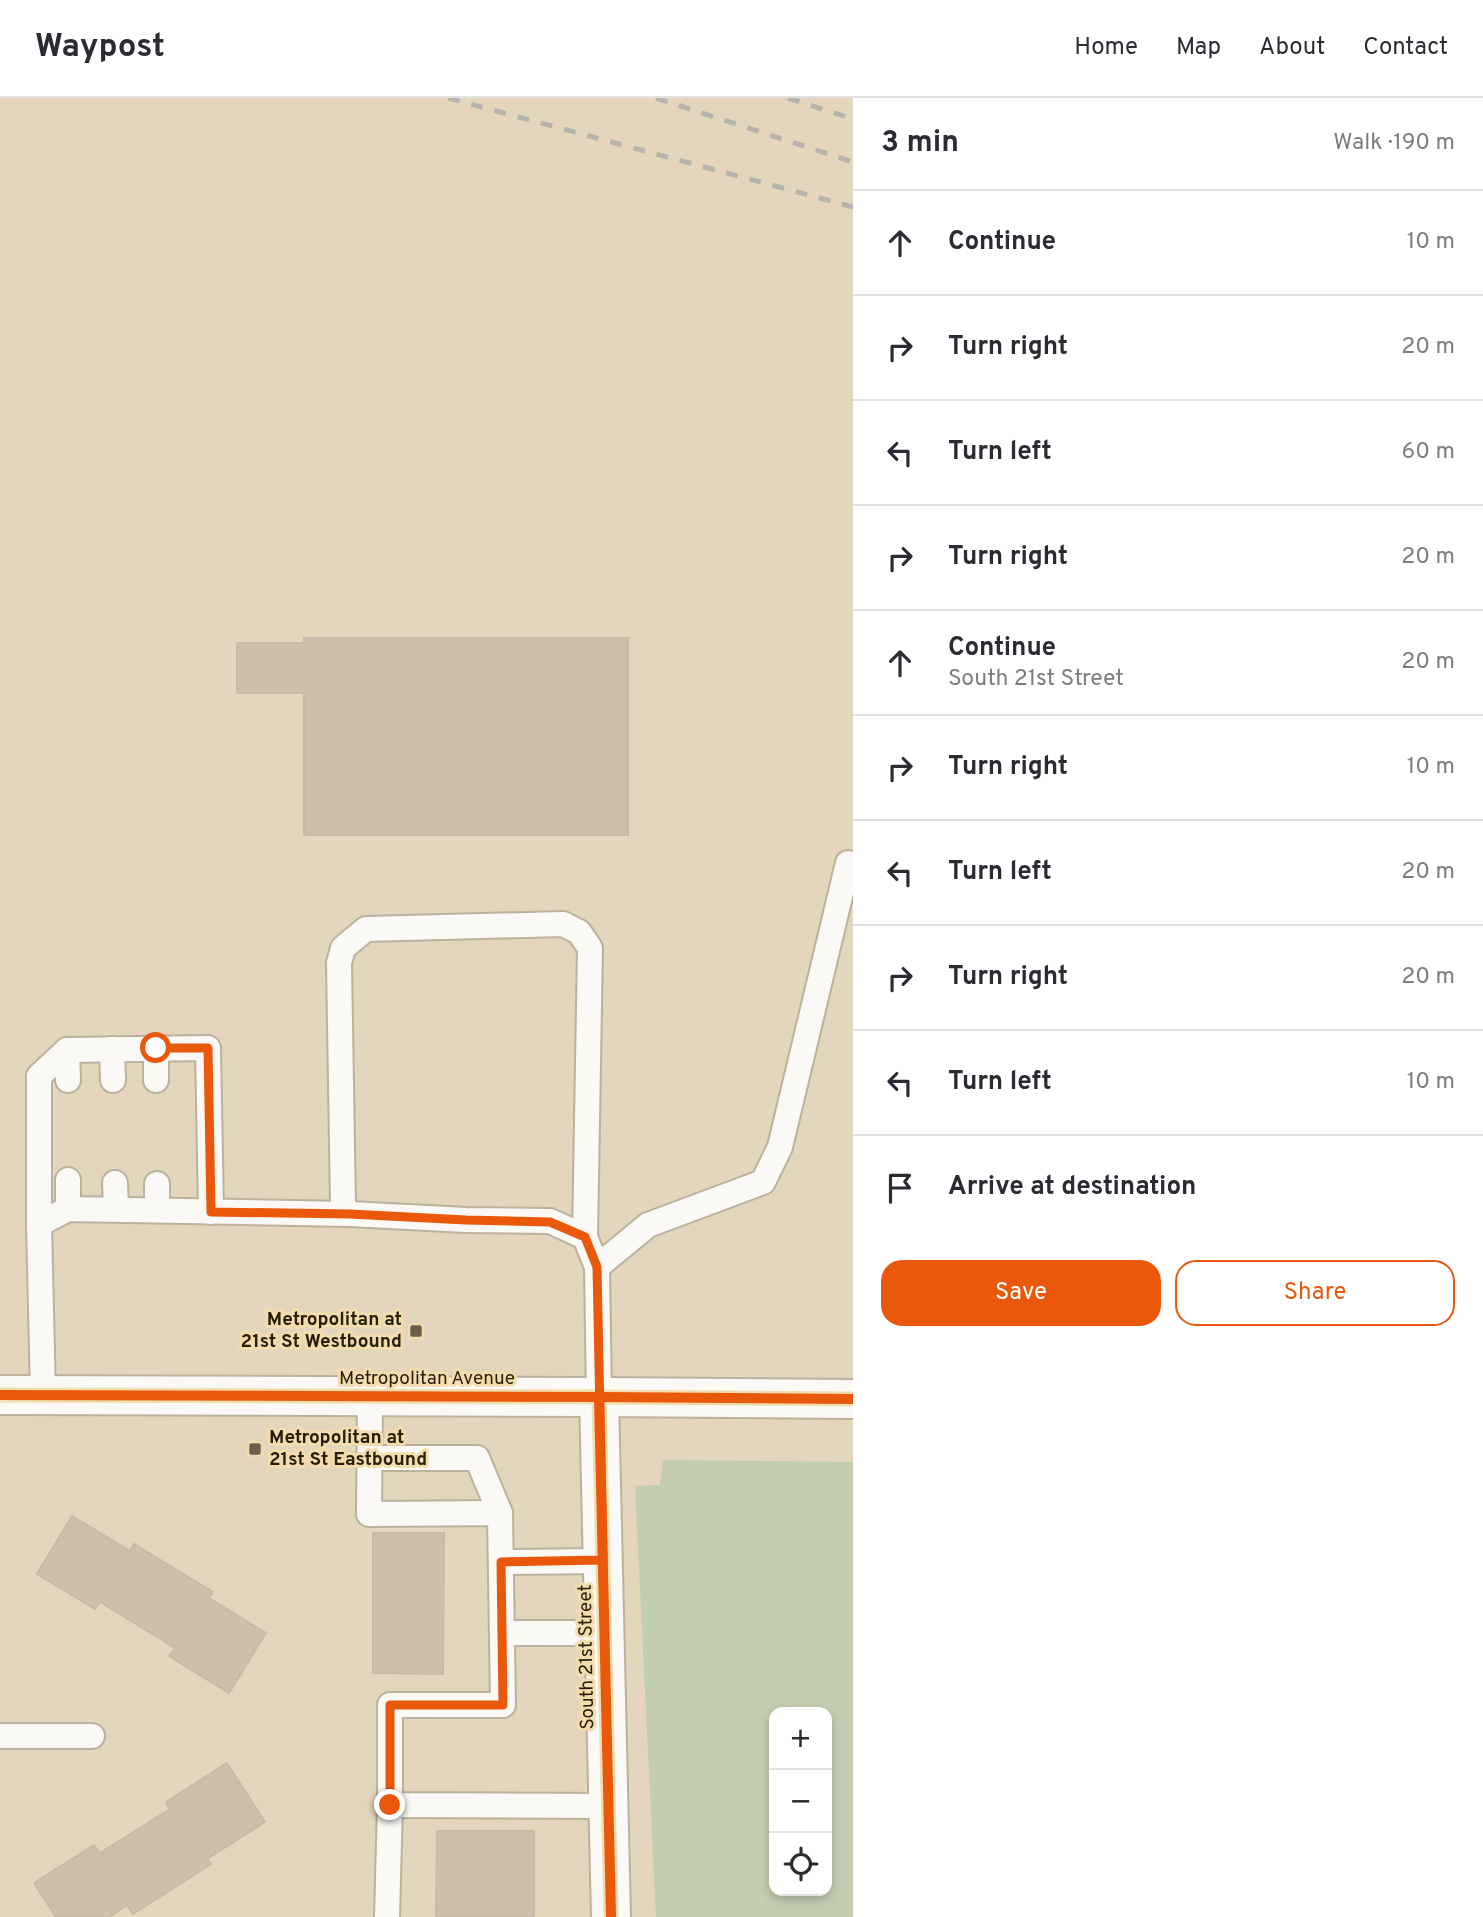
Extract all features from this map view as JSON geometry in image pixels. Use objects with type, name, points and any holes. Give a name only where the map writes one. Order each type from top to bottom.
[{"type":"main road","name":"Metropolitan Avenue","points":[[0,1395],[853,1399]]},
{"type":"main road","name":"South 21st Street","points":[[599,1397],[611,1917]]},
{"type":"lane","points":[[597,1267],[648,1225],[763,1182],[780,1147],[848,863]]},
{"type":"lane","points":[[350,1214],[343,1206],[339,963],[343,948],[366,929],[563,924],[579,932],[590,948],[585,1237],[597,1267],[599,1397]]},
{"type":"lane","points":[[156,1048],[156,1080]]},
{"type":"lane","points":[[43,1395],[39,1076],[67,1050],[208,1048],[211,1212]]},
{"type":"lane","points":[[112,1049],[113,1080]]},
{"type":"lane","points":[[67,1050],[68,1080]]},
{"type":"lane","points":[[68,1180],[68,1209]]},
{"type":"lane","points":[[116,1183],[116,1209]]},
{"type":"lane","points":[[158,1184],[158,1210]]},
{"type":"lane","points":[[39,1224],[68,1209],[350,1214],[550,1222],[585,1237]]},
{"type":"lane","points":[[370,1396],[369,1514],[500,1513]]},
{"type":"lane","points":[[370,1458],[477,1458],[500,1513],[503,1705],[390,1705],[387,1917]]},
{"type":"lane","points":[[501,1562],[603,1560]]},
{"type":"lane","points":[[502,1633],[603,1633]]},
{"type":"lane","points":[[0,1736],[92,1736]]},
{"type":"lane","points":[[390,1805],[608,1806]]},
{"type":"green space","points":[[663,1460],[853,1462],[853,1917],[656,1917],[635,1486],[660,1485]]},
{"type":"building","points":[[304,638],[628,638],[628,835],[304,835],[304,693],[237,693],[237,643],[304,643]]},
{"type":"building","points":[[72,1516],[130,1551],[134,1544],[213,1592],[209,1598],[266,1633],[229,1693],[169,1656],[175,1648],[100,1602],[95,1609],[37,1574]]},
{"type":"building","points":[[373,1533],[444,1533],[443,1674],[373,1673]]},
{"type":"building","points":[[227,1763],[265,1822],[207,1859],[211,1864],[133,1914],[127,1905],[109,1917],[56,1917],[34,1883],[94,1845],[100,1853],[170,1809],[166,1802]]},
{"type":"building","points":[[437,1831],[534,1831],[534,1917],[436,1917]]},
{"type":"railway","points":[[448,98],[853,207]]},
{"type":"railway","points":[[656,98],[853,162]]},
{"type":"railway","points":[[788,98],[853,119]]},
{"type":"cycle path","points":[[0,1395],[853,1399]]},
{"type":"cycle path","points":[[599,1397],[611,1917]]},
{"type":"place","name":"Metropolitan at 21st St Westbound","points":[[416,1331]]},
{"type":"place","name":"Metropolitan at 21st St Eastbound","points":[[255,1449]]},
{"type":"route","points":[[156,1048],[208,1048],[211,1212],[550,1222],[585,1237],[597,1267],[603,1560],[501,1562],[503,1705],[390,1705],[390,1805]]}]
